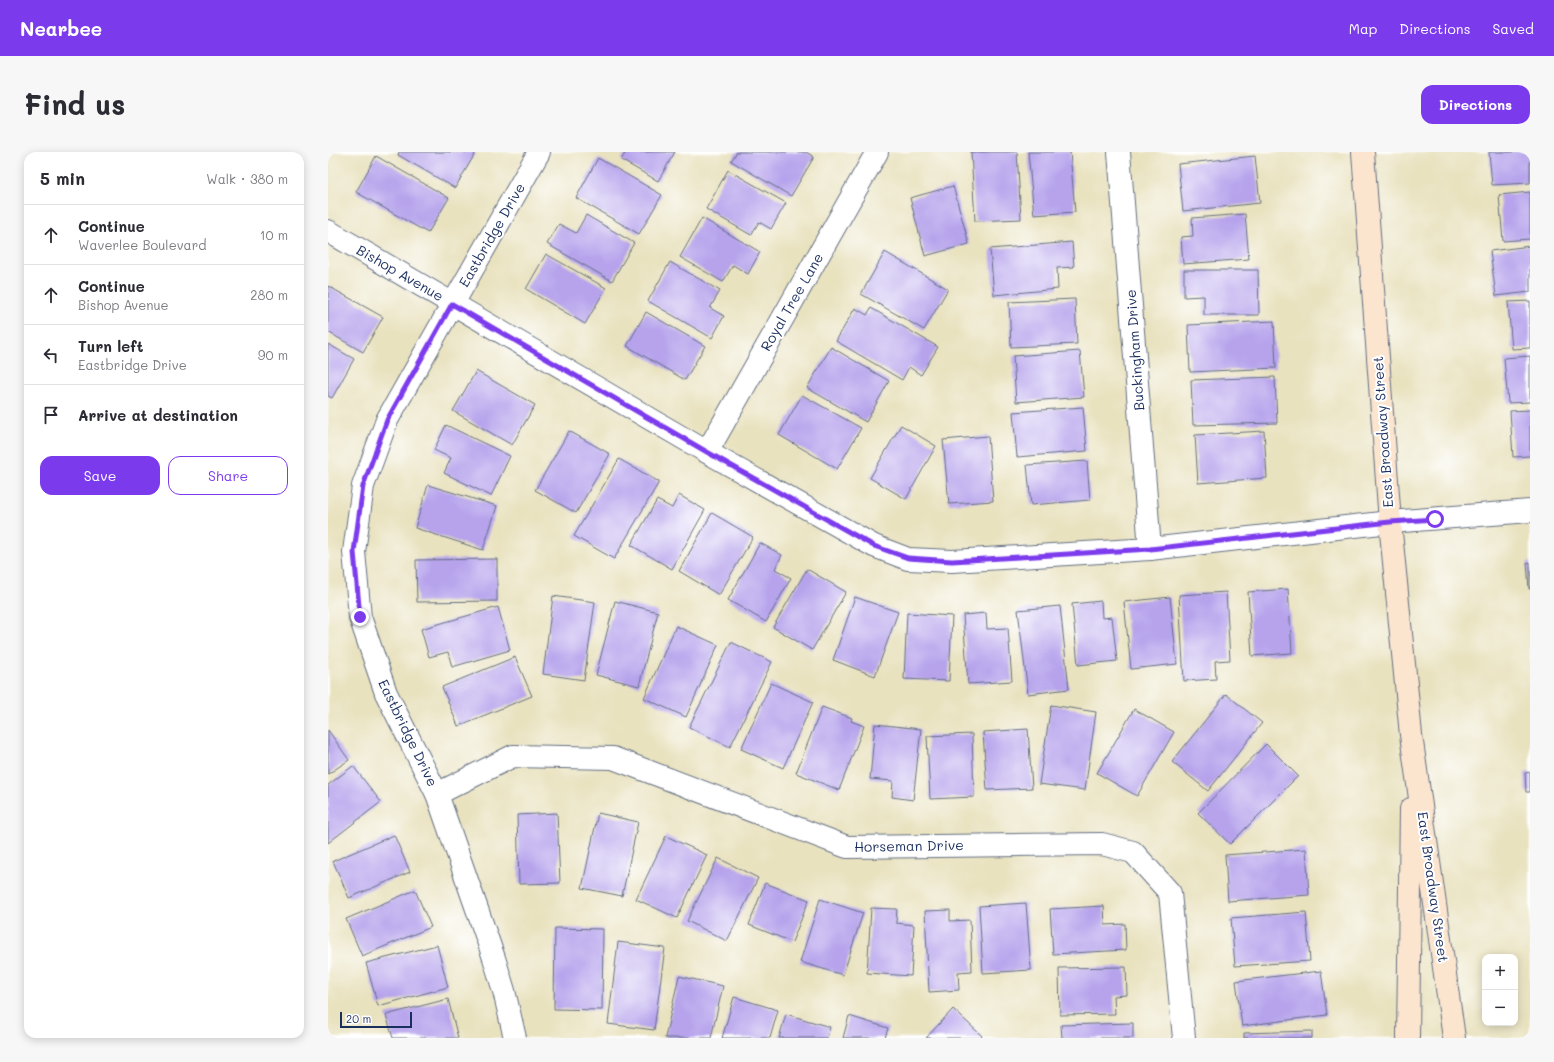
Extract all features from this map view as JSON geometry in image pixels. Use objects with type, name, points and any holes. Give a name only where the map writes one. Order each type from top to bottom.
[{"type":"main road","name":"East Broadway Street","points":[[1363,152],[1390,522],[1412,735],[1454,1038]]},
{"type":"main road","name":"East Broadway Street","points":[[1408,1038],[1412,735]]},
{"type":"street","name":"Eastbridge Drive","points":[[515,1038],[504,991],[494,958],[437,794],[386,693],[360,617],[354,552],[363,486],[387,420],[539,152]]},
{"type":"street","name":"Royal Tree Lane","points":[[707,452],[877,152]]},
{"type":"street","name":"Buckingham Drive","points":[[1119,152],[1150,549]]},
{"type":"street","name":"Bishop Avenue","points":[[328,231],[707,452],[874,546],[908,558],[952,561],[1150,549],[1390,522],[1530,511]]},
{"type":"street","name":"Horseman Drive","points":[[437,794],[514,756],[613,758],[847,847],[1102,844],[1133,852],[1170,893],[1184,1038]]},
{"type":"building","points":[[399,152],[476,152],[455,188],[398,155]]},
{"type":"building","points":[[626,152],[675,152],[658,181],[621,160]]},
{"type":"building","points":[[737,152],[806,152],[814,157],[791,196],[731,161]]},
{"type":"building","points":[[971,152],[1017,152],[1021,219],[975,221]]},
{"type":"building","points":[[1028,152],[1070,152],[1075,212],[1034,215]]},
{"type":"building","points":[[1489,152],[1530,152],[1530,183],[1492,185]]},
{"type":"building","points":[[376,156],[449,198],[428,233],[356,192]]},
{"type":"building","points":[[1255,156],[1260,203],[1183,211],[1178,164]]},
{"type":"building","points":[[598,158],[662,195],[639,234],[576,198]]},
{"type":"building","points":[[728,170],[786,203],[771,229],[759,222],[751,235],[706,209]]},
{"type":"building","points":[[953,186],[969,244],[925,256],[910,198]]},
{"type":"building","points":[[1530,192],[1530,239],[1503,241],[1499,195]]},
{"type":"building","points":[[1245,214],[1249,259],[1183,264],[1181,237],[1193,236],[1192,218]]},
{"type":"building","points":[[586,215],[634,243],[612,281],[547,244],[559,224],[576,233]]},
{"type":"building","points":[[702,218],[760,252],[748,274],[733,265],[723,282],[680,257]]},
{"type":"building","points":[[1072,242],[1074,267],[1057,268],[1058,289],[994,295],[990,249]]},
{"type":"building","points":[[1530,246],[1530,292],[1496,296],[1490,251]]},
{"type":"building","points":[[885,252],[948,289],[924,330],[861,294]]},
{"type":"building","points":[[546,254],[606,288],[585,324],[526,289]]},
{"type":"building","points":[[670,262],[720,291],[710,308],[724,316],[712,338],[648,301]]},
{"type":"building","points":[[1184,270],[1258,270],[1259,315],[1204,315],[1204,296],[1184,297]]},
{"type":"building","points":[[328,286],[383,317],[363,352],[328,332]]},
{"type":"building","points":[[1075,299],[1077,344],[1011,347],[1009,302]]},
{"type":"building","points":[[1530,301],[1530,348],[1512,349],[1508,302]]},
{"type":"building","points":[[855,308],[867,315],[871,308],[938,347],[921,375],[909,367],[902,380],[836,341]]},
{"type":"building","points":[[646,312],[705,346],[685,380],[627,346]]},
{"type":"building","points":[[1274,321],[1276,368],[1190,372],[1188,325]]},
{"type":"building","points":[[328,344],[354,359],[332,398],[328,396]]},
{"type":"building","points":[[831,347],[889,381],[866,422],[807,388]]},
{"type":"building","points":[[1080,351],[1084,397],[1016,402],[1013,356]]},
{"type":"building","points":[[1530,356],[1530,402],[1508,403],[1504,358]]},
{"type":"building","points":[[476,371],[535,405],[512,445],[453,411]]},
{"type":"building","points":[[1275,377],[1277,423],[1193,425],[1191,380]]},
{"type":"building","points":[[802,395],[861,428],[837,469],[779,435]]},
{"type":"building","points":[[1083,407],[1087,451],[1017,457],[1013,412]]},
{"type":"building","points":[[1530,410],[1530,456],[1513,457],[1510,411]]},
{"type":"building","points":[[446,425],[510,456],[491,496],[444,473],[451,458],[434,450]]},
{"type":"building","points":[[901,425],[936,446],[906,499],[870,478]]},
{"type":"building","points":[[569,431],[610,454],[576,513],[535,490]]},
{"type":"building","points":[[1264,431],[1267,478],[1198,483],[1195,435]]},
{"type":"building","points":[[988,436],[993,501],[949,504],[943,440]]},
{"type":"building","points":[[619,459],[659,482],[614,559],[574,536]]},
{"type":"building","points":[[1087,461],[1090,500],[1031,505],[1027,465]]},
{"type":"building","points":[[428,485],[497,506],[483,550],[415,528]]},
{"type":"building","points":[[679,495],[705,510],[672,569],[631,545],[657,500],[672,508]]},
{"type":"building","points":[[712,513],[753,537],[719,595],[679,571]]},
{"type":"building","points":[[760,543],[782,555],[775,569],[791,578],[766,622],[728,600]]},
{"type":"building","points":[[497,559],[497,601],[417,602],[416,560]]},
{"type":"building","points":[[1530,562],[1530,589],[1529,589],[1527,563]]},
{"type":"building","points":[[807,569],[846,592],[812,650],[773,627]]},
{"type":"building","points":[[1288,589],[1292,653],[1252,656],[1248,592]]},
{"type":"building","points":[[1226,592],[1230,660],[1215,661],[1216,679],[1184,681],[1179,595]]},
{"type":"building","points":[[553,596],[595,602],[584,680],[543,674]]},
{"type":"building","points":[[855,597],[898,612],[875,676],[833,660]]},
{"type":"building","points":[[1170,597],[1177,664],[1131,669],[1124,602]]},
{"type":"building","points":[[615,601],[658,612],[639,686],[596,675]]},
{"type":"building","points":[[1101,601],[1102,618],[1112,617],[1117,661],[1078,665],[1072,604]]},
{"type":"building","points":[[1060,606],[1069,689],[1028,694],[1018,610]]},
{"type":"building","points":[[498,607],[510,650],[452,667],[448,652],[429,657],[421,629]]},
{"type":"building","points":[[907,613],[952,616],[949,681],[904,679]]},
{"type":"building","points":[[986,613],[987,629],[1008,628],[1012,681],[968,684],[963,615]]},
{"type":"building","points":[[676,626],[718,645],[686,717],[644,698]]},
{"type":"building","points":[[731,642],[772,662],[730,747],[689,727]]},
{"type":"building","points":[[515,657],[532,696],[458,726],[442,687]]},
{"type":"building","points":[[771,683],[813,702],[783,768],[741,749]]},
{"type":"building","points":[[1226,694],[1262,723],[1208,791],[1172,762]]},
{"type":"building","points":[[1051,705],[1096,712],[1085,790],[1039,784]]},
{"type":"building","points":[[822,707],[852,718],[851,721],[864,726],[839,790],[796,773]]},
{"type":"building","points":[[1134,709],[1174,732],[1137,796],[1097,773]]},
{"type":"building","points":[[875,724],[921,729],[913,800],[892,797],[893,781],[870,779]]},
{"type":"building","points":[[1028,729],[1032,788],[987,790],[983,732]]},
{"type":"building","points":[[328,730],[349,760],[328,774]]},
{"type":"building","points":[[972,734],[974,797],[930,799],[927,736]]},
{"type":"building","points":[[1266,744],[1298,776],[1230,844],[1198,813]]},
{"type":"building","points":[[353,766],[381,802],[328,843],[328,785]]},
{"type":"building","points":[[1530,772],[1530,792],[1526,792],[1525,773]]},
{"type":"building","points":[[557,813],[560,883],[519,884],[517,815]]},
{"type":"building","points":[[598,813],[638,822],[622,896],[582,888]]},
{"type":"building","points":[[394,835],[410,872],[349,898],[333,861]]},
{"type":"building","points":[[666,836],[707,855],[677,918],[636,899]]},
{"type":"building","points":[[1306,849],[1309,895],[1228,901],[1225,855]]},
{"type":"building","points":[[718,858],[758,878],[727,941],[687,921]]},
{"type":"building","points":[[765,883],[809,900],[792,942],[749,925]]},
{"type":"building","points":[[415,890],[431,927],[362,956],[346,919]]},
{"type":"building","points":[[820,899],[863,913],[843,975],[800,962]]},
{"type":"building","points":[[1026,903],[1031,970],[983,973],[979,906]]},
{"type":"building","points":[[1104,906],[1105,925],[1125,924],[1126,950],[1053,954],[1050,909]]},
{"type":"building","points":[[871,908],[897,909],[896,923],[914,925],[911,976],[867,973]]},
{"type":"building","points":[[950,910],[950,921],[970,920],[972,971],[958,972],[959,990],[929,992],[925,911]]},
{"type":"building","points":[[1306,912],[1310,961],[1235,966],[1231,918]]},
{"type":"building","points":[[555,928],[603,929],[602,1010],[554,1009]]},
{"type":"building","points":[[618,942],[665,948],[654,1030],[608,1024]]},
{"type":"building","points":[[437,945],[448,987],[378,1006],[366,963]]},
{"type":"building","points":[[1126,967],[1127,995],[1114,996],[1115,1014],[1060,1015],[1059,968]]},
{"type":"building","points":[[1321,971],[1327,1015],[1242,1026],[1236,981]]},
{"type":"building","points":[[679,976],[723,986],[711,1038],[665,1038]]},
{"type":"building","points":[[734,997],[778,1010],[770,1038],[722,1038]]},
{"type":"building","points":[[448,999],[458,1038],[393,1038],[386,1015]]},
{"type":"building","points":[[953,1009],[982,1036],[981,1038],[926,1038]]},
{"type":"building","points":[[786,1014],[830,1027],[827,1038],[779,1038]]},
{"type":"building","points":[[849,1016],[888,1028],[885,1038],[843,1038]]},
{"type":"building","points":[[1133,1023],[1133,1038],[1062,1038],[1061,1025]]},
{"type":"building","points":[[1312,1031],[1312,1038],[1244,1038],[1244,1033]]},
{"type":"route","points":[[360,617],[354,552],[363,486],[387,420],[452,304],[707,452],[874,546],[908,558],[952,561],[1150,549],[1390,522],[1435,519]]}]
